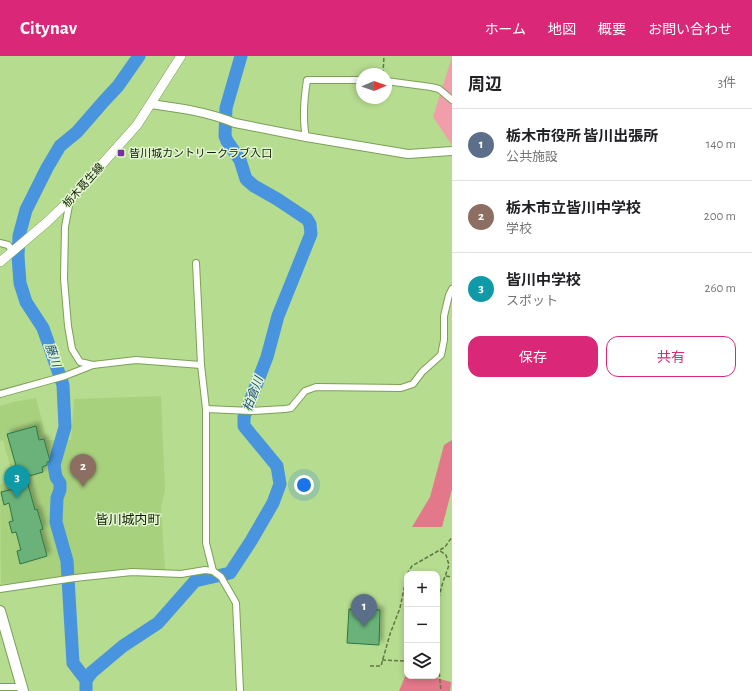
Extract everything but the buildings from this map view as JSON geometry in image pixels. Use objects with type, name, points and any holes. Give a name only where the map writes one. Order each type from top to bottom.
[{"type":"main road","name":"栃木葛生線","points":[[0,262],[47,222],[70,200],[137,125],[181,56]]},
{"type":"main road","points":[[0,611],[23,689]]},
{"type":"street","points":[[306,137],[304,98],[307,80],[356,80]]},
{"type":"street","points":[[392,82],[431,87],[439,90],[452,100]]},
{"type":"street","points":[[151,104],[195,110],[235,123],[306,137],[408,154],[452,151]]},
{"type":"street","points":[[70,200],[65,227],[64,279],[68,326],[72,349],[80,362],[93,365]]},
{"type":"street","points":[[0,243],[8,245],[14,250]]},
{"type":"street","points":[[196,263],[201,365],[206,409],[206,542],[213,571]]},
{"type":"street","points":[[206,409],[252,411],[291,408],[305,391],[316,387],[401,388],[412,384],[422,372],[441,355],[444,340],[444,316],[452,289]]},
{"type":"street","points":[[0,394],[64,376],[93,365],[136,360],[201,365]]},
{"type":"street","points":[[0,589],[75,578],[132,572],[181,574],[205,570],[213,571],[221,577],[236,603],[240,691]]},
{"type":"street","points":[[0,687],[23,689]]},
{"type":"path","points":[[383,68],[384,56]]},
{"type":"path","points":[[409,571],[412,566],[440,551],[452,537]]},
{"type":"path","points":[[437,607],[442,585],[449,565],[446,555],[440,551]]},
{"type":"path","points":[[446,576],[452,577]]},
{"type":"path","points":[[370,666],[381,666],[400,608],[404,589]]},
{"type":"path","points":[[382,660],[404,661]]},
{"type":"path","points":[[438,679],[440,691]]},
{"type":"shaded area","points":[[452,57],[452,145],[433,117]]},
{"type":"shaded area","points":[[161,396],[165,490],[161,507],[165,570],[1,584],[0,484],[14,480],[3,440],[0,441],[0,406],[36,398],[47,440],[71,440],[74,399]]},
{"type":"shaded area","points":[[452,440],[452,489],[442,527],[412,527],[430,497],[444,445]]},
{"type":"shaded area","points":[[404,679],[440,679],[451,682],[450,691],[399,691]]},
{"type":"waterway","name":"藤川","points":[[86,691],[86,680],[73,663],[67,561],[56,522],[57,498],[60,490],[60,483],[56,477],[54,465],[65,427],[63,385],[43,328],[26,302],[20,283],[18,256],[19,236],[26,210],[60,146],[77,132],[118,86],[139,56]]},
{"type":"waterway","name":"柏倉川","points":[[86,680],[92,672],[123,646],[158,623],[195,581],[230,573],[273,503],[280,484],[277,466],[244,426],[244,417],[267,357],[278,316],[311,234],[310,224],[307,219],[254,186],[246,179],[240,160],[225,136],[226,108],[241,56]]},
{"type":"place","name":"皆川城カントリークラブ入口","points":[[121,153]]},
{"type":"place","name":"栃木市立皆川中学校","points":[[83,487]]},
{"type":"place","name":"皆川中学校","points":[[17,498]]},
{"type":"place","name":"栃木市役所 皆川出張所","points":[[364,627]]},
{"type":"district","name":"皆川城内町","points":[[128,519]]}]
